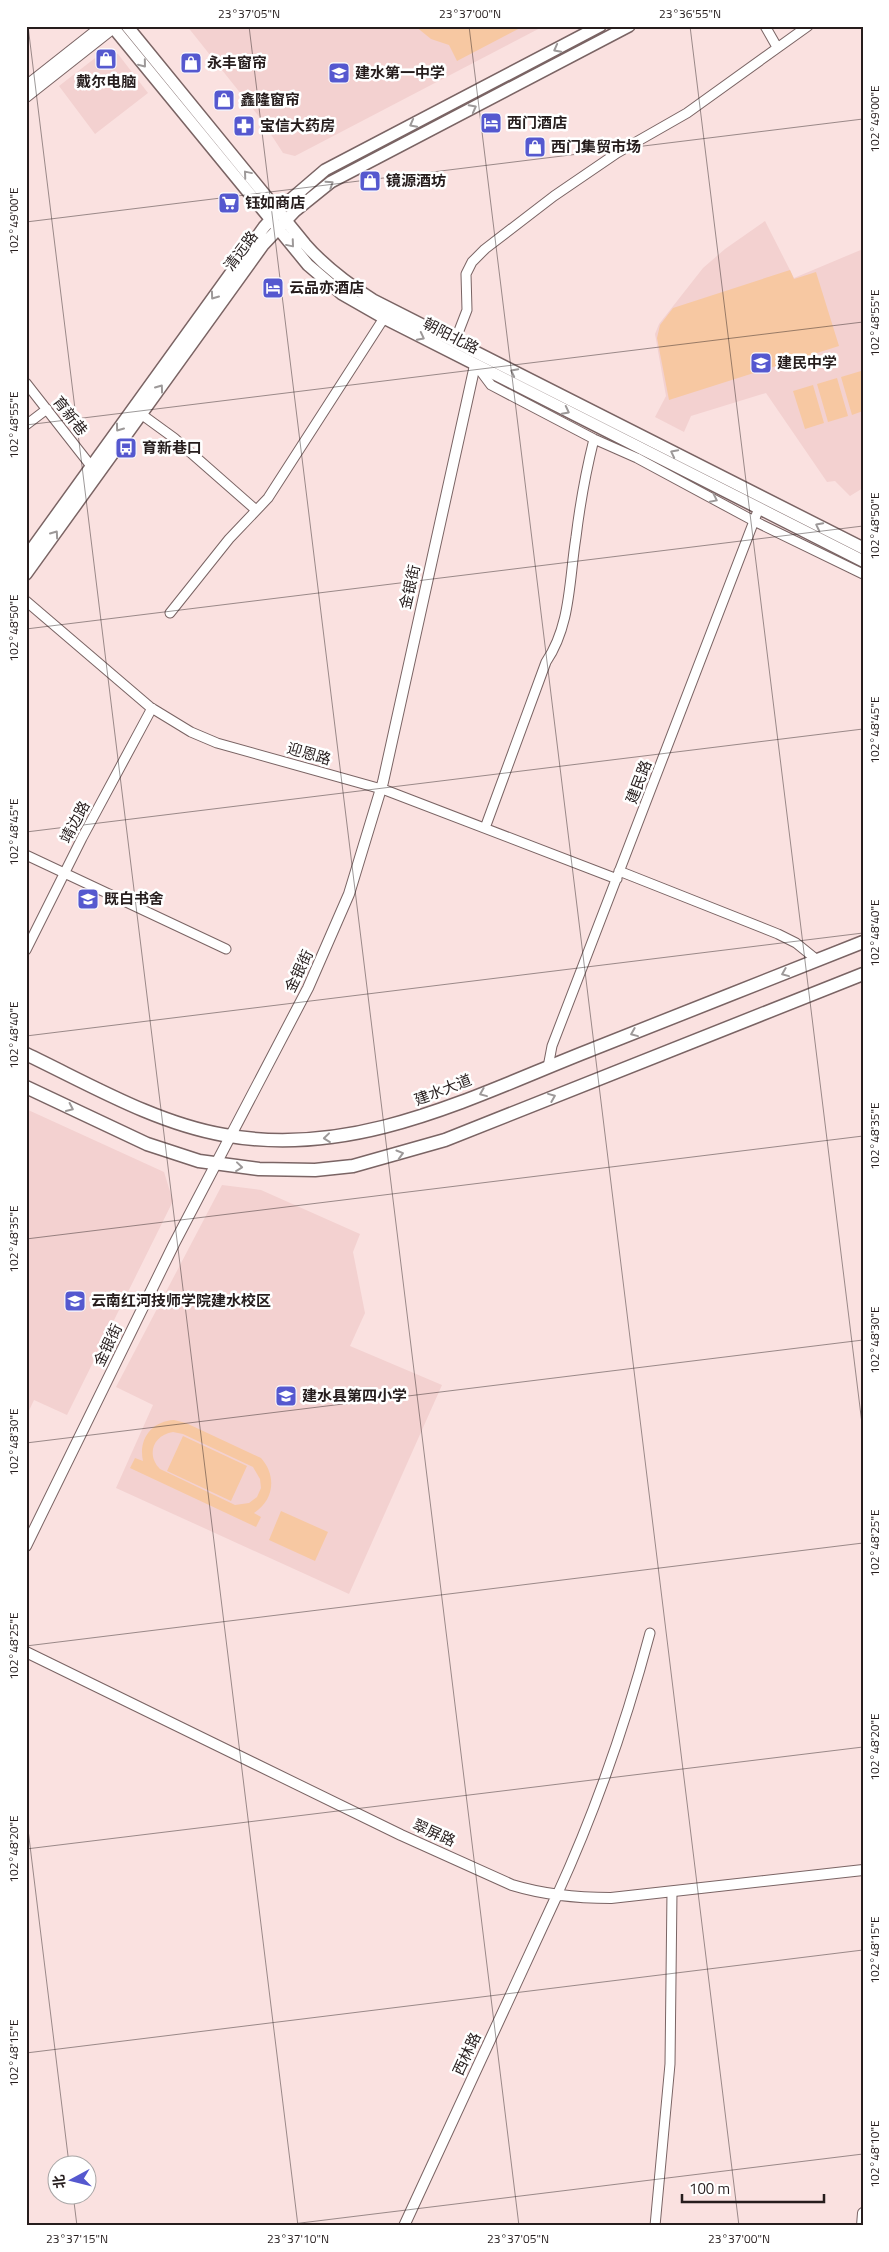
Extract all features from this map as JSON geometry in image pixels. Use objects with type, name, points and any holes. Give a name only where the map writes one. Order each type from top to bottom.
[{"type":"main road","name":"朝阳北路","points":[[127,26],[319,275],[342,294],[384,318],[863,561]]},
{"type":"main road","name":"清远路","points":[[26,557],[91,466],[278,220],[325,170],[600,26]]},
{"type":"main road","name":"清远路","points":[[26,574],[263,245],[278,220],[331,182],[630,26]]},
{"type":"main road","name":"朝阳北路","points":[[111,27],[278,220],[349,284],[373,300],[863,548]]},
{"type":"main road","name":"建水大道","points":[[26,1054],[159,1116],[190,1127],[230,1136],[260,1139],[305,1140],[329,1138],[366,1132],[434,1112],[863,942]]},
{"type":"main road","points":[[26,1087],[147,1144],[182,1156],[216,1164],[259,1169],[323,1169],[373,1162],[419,1148],[863,974]]},
{"type":"street","points":[[765,26],[777,47]]},
{"type":"street","points":[[455,342],[467,310],[466,274],[472,262],[484,249],[554,196],[617,153],[687,113],[808,26]]},
{"type":"street","points":[[26,86],[111,27]]},
{"type":"street","points":[[26,97],[111,27]]},
{"type":"street","points":[[170,613],[268,498],[384,318]]},
{"type":"street","points":[[476,365],[491,385],[594,439],[637,458],[754,521],[863,574]]},
{"type":"street","name":"金银街","points":[[26,1546],[174,1244],[308,988],[337,924],[360,863],[381,789],[476,365]]},
{"type":"street","name":"育新巷","points":[[26,383],[91,466]]},
{"type":"street","points":[[26,425],[47,409]]},
{"type":"street","points":[[141,414],[174,438],[256,510]]},
{"type":"street","points":[[485,828],[546,662],[558,643],[565,622],[576,536],[594,439]]},
{"type":"street","name":"建民路","points":[[548,1066],[552,1046],[759,508]]},
{"type":"street","name":"迎恩路","points":[[26,601],[152,708],[177,725],[206,739],[381,789],[778,934],[796,943],[817,960]]},
{"type":"street","name":"靖边路","points":[[26,950],[64,872],[152,708]]},
{"type":"street","points":[[26,855],[226,949]]},
{"type":"street","points":[[557,1895],[587,1828],[613,1759],[650,1633]]},
{"type":"street","name":"翠屏路","points":[[26,1652],[401,1835],[512,1885],[531,1891],[557,1895],[611,1898],[863,1870]]},
{"type":"street","points":[[655,2226],[671,2050],[672,1892]]},
{"type":"street","name":"西林路","points":[[404,2226],[557,1895]]},
{"type":"street","points":[[862,2226],[863,2213]]},
{"type":"shaded area","name":"建水第一中学","points":[[187,26],[544,26],[295,156],[283,153],[261,119]]},
{"type":"shaded area","points":[[415,26],[524,26],[457,61],[449,45],[431,39]]},
{"type":"shaded area","points":[[118,54],[148,93],[95,134],[59,86],[99,55]]},
{"type":"shaded area","name":"建民中学","points":[[765,221],[794,278],[863,249],[863,488],[850,496],[835,481],[827,482],[766,393],[691,416],[684,432],[655,417],[666,396],[655,334],[659,324],[703,268],[725,249]]},
{"type":"shaded area","points":[[790,270],[794,279],[816,272],[839,346],[669,400],[657,338],[660,325],[673,308]]},
{"type":"shaded area","points":[[861,371],[863,378],[863,411],[852,415],[841,377]]},
{"type":"shaded area","points":[[837,378],[848,416],[828,422],[817,384]]},
{"type":"shaded area","points":[[813,385],[824,423],[805,429],[793,391]]},
{"type":"shaded area","name":"云南红河技师学院建水校区","points":[[26,1109],[164,1172],[173,1201],[67,1415],[34,1400],[26,1417]]},
{"type":"shaded area","name":"建水县第四小学","points":[[222,1185],[261,1190],[360,1234],[353,1252],[365,1313],[350,1346],[442,1385],[349,1594],[116,1488],[153,1405],[116,1387]]},
{"type":"shaded area","points":[[174,1420],[186,1423],[261,1458],[269,1472],[271,1487],[266,1501],[254,1513],[261,1517],[256,1527],[130,1468],[135,1458],[143,1461],[143,1445],[148,1433],[166,1421]],"holes":[[[173,1432],[183,1434],[253,1467],[260,1479],[261,1488],[257,1497],[249,1503],[235,1505],[160,1469],[153,1458],[156,1441],[166,1434]]]},
{"type":"shaded area","points":[[183,1436],[247,1466],[231,1501],[167,1471]]},
{"type":"shaded area","points":[[281,1511],[328,1532],[315,1561],[269,1540]]},
{"type":"place","name":"戴尔电脑","points":[[106,59]]},
{"type":"place","name":"永丰窗帘","points":[[191,63]]},
{"type":"place","name":"建水第一中学","points":[[339,73]]},
{"type":"place","name":"鑫隆窗帘","points":[[224,100]]},
{"type":"place","name":"西门酒店","points":[[491,123]]},
{"type":"place","name":"宝信大药房","points":[[244,126]]},
{"type":"place","name":"西门集贸市场","points":[[535,147]]},
{"type":"place","name":"镜源酒坊","points":[[370,181]]},
{"type":"place","name":"钰如商店","points":[[229,203]]},
{"type":"place","name":"云品亦酒店","points":[[273,288]]},
{"type":"place","name":"建民中学","points":[[761,363]]},
{"type":"place","name":"育新巷口","points":[[126,448]]},
{"type":"place","name":"既白书舍","points":[[88,899]]},
{"type":"place","name":"云南红河技师学院建水校区","points":[[75,1301]]},
{"type":"place","name":"建水县第四小学","points":[[286,1396]]}]
